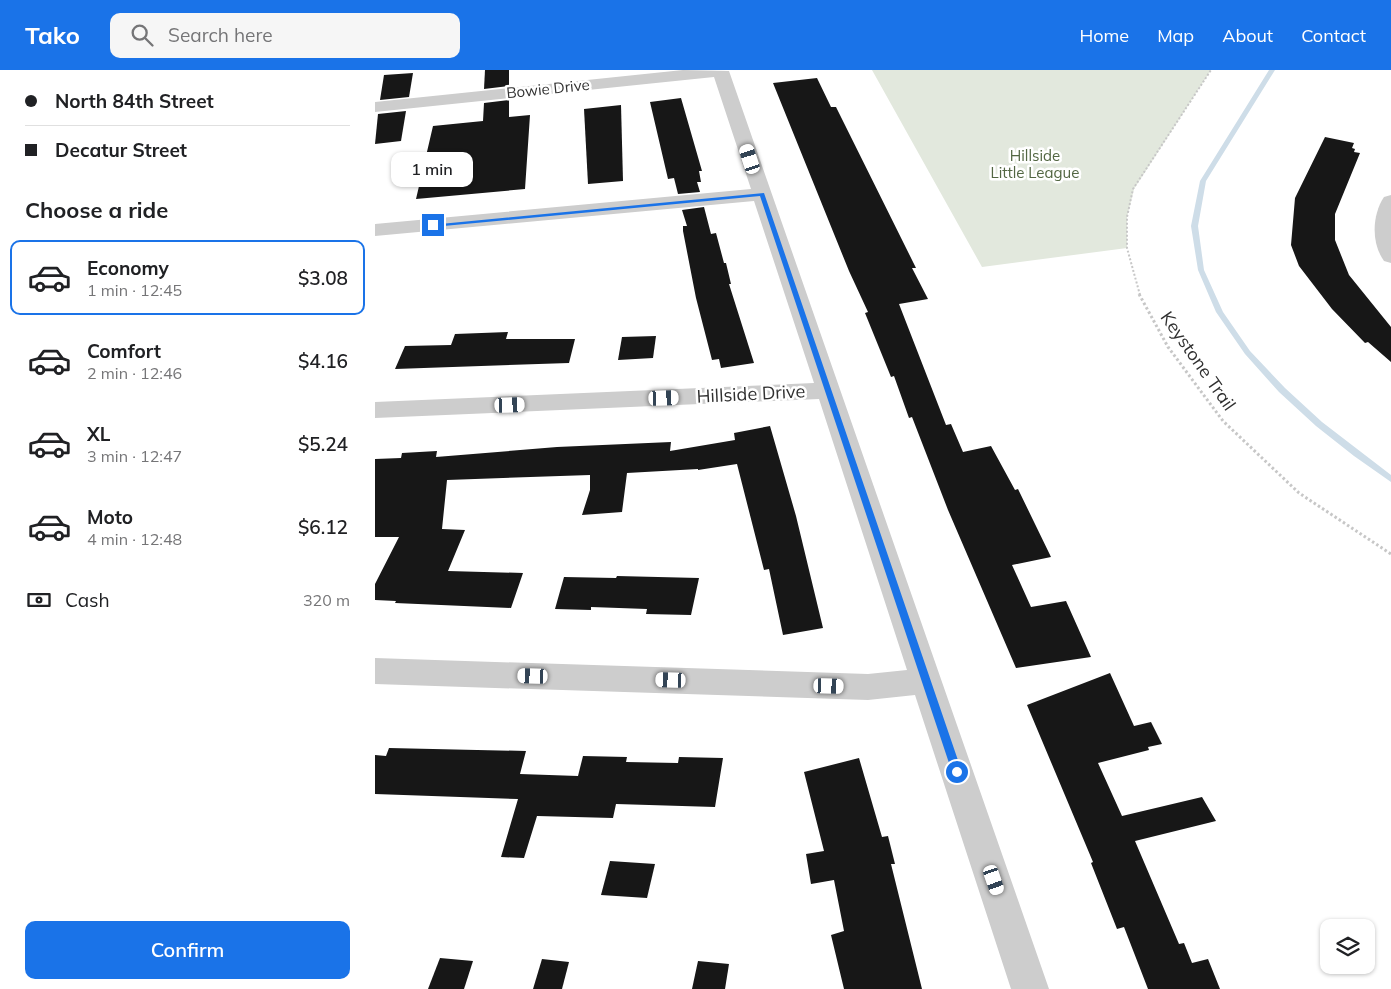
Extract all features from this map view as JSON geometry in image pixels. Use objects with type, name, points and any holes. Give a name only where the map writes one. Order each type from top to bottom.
[{"type":"street","name":"Bowie Drive","points":[[375,107],[721,71]]},
{"type":"street","points":[[721,71],[1030,989]]},
{"type":"street","points":[[375,230],[762,194]]},
{"type":"street","points":[[1391,201],[1385,218],[1384,234],[1391,257]]},
{"type":"street","name":"Hillside Drive","points":[[375,410],[780,394],[828,390]]},
{"type":"street","points":[[375,671],[868,687],[926,681]]},
{"type":"path","name":"Keystone Trail","points":[[1211,70],[1133,189],[1127,217],[1127,248],[1140,297],[1168,347],[1223,421],[1299,493],[1391,554]]},
{"type":"green space","name":"Hillside Little League","points":[[872,70],[1211,70],[1134,189],[1127,217],[1127,248],[982,267]]},
{"type":"building","points":[[485,70],[509,70],[509,86],[484,89]]},
{"type":"building","points":[[413,73],[409,97],[380,100],[384,75]]},
{"type":"building","points":[[817,78],[831,107],[836,107],[916,268],[912,268],[928,299],[899,304],[946,425],[951,424],[963,452],[991,446],[1015,490],[1018,489],[1051,557],[1012,565],[1031,607],[1066,601],[1091,657],[1016,668],[948,510],[912,417],[909,418],[894,376],[891,377],[865,313],[868,312],[849,271],[773,83]]},
{"type":"building","points":[[681,98],[702,171],[699,171],[701,182],[697,182],[700,192],[678,194],[674,178],[668,179],[650,102]]},
{"type":"building","points":[[509,100],[509,117],[530,115],[525,189],[416,199],[433,126],[483,121],[484,103]]},
{"type":"building","points":[[621,105],[623,181],[588,184],[584,109]]},
{"type":"building","points":[[406,111],[401,141],[375,144],[378,114]]},
{"type":"building","points":[[1325,137],[1354,143],[1352,148],[1355,149],[1354,152],[1360,153],[1335,214],[1335,240],[1349,275],[1391,327],[1391,362],[1368,342],[1365,343],[1332,309],[1299,266],[1291,245],[1295,198]]},
{"type":"building","points":[[704,207],[711,234],[716,233],[724,263],[726,263],[731,284],[729,284],[754,363],[721,368],[719,359],[712,360],[696,298],[683,231],[683,226],[687,226],[682,210]]},
{"type":"building","points":[[508,332],[506,339],[575,339],[569,363],[395,369],[405,346],[451,345],[455,334]]},
{"type":"building","points":[[656,336],[653,358],[618,360],[622,337]]},
{"type":"building","points":[[770,426],[796,516],[823,628],[783,635],[769,569],[764,570],[737,464],[698,470],[627,473],[622,512],[582,515],[590,490],[590,475],[447,480],[442,529],[465,530],[448,571],[523,573],[511,608],[395,603],[396,601],[375,600],[375,584],[399,537],[375,537],[375,459],[401,458],[402,453],[437,451],[436,457],[557,447],[671,442],[670,451],[735,440],[734,433]]},
{"type":"building","points":[[617,576],[699,578],[691,615],[646,614],[647,609],[591,607],[591,610],[555,609],[564,577],[616,578]]},
{"type":"building","points":[[1110,673],[1134,726],[1151,722],[1162,744],[1148,747],[1149,750],[1098,763],[1122,816],[1202,797],[1216,821],[1135,841],[1179,944],[1184,943],[1192,963],[1208,959],[1220,989],[1148,989],[1124,927],[1117,929],[1091,863],[1093,862],[1027,705]]},
{"type":"building","points":[[389,748],[526,751],[520,774],[578,776],[583,756],[627,757],[626,762],[678,763],[679,757],[723,758],[715,807],[616,804],[613,818],[537,816],[524,858],[501,857],[518,799],[375,794],[375,755],[386,756]]},
{"type":"building","points":[[859,758],[882,837],[888,836],[895,864],[891,864],[922,989],[844,989],[831,935],[844,931],[834,880],[811,884],[806,854],[824,851],[804,772]]},
{"type":"building","points":[[610,861],[655,864],[647,898],[601,895]]},
{"type":"building","points":[[440,958],[473,961],[464,989],[428,989]]},
{"type":"building","points":[[542,959],[569,962],[562,989],[533,989]]},
{"type":"building","points":[[698,961],[729,964],[725,989],[692,989]]},
{"type":"waterway","points":[[1272,70],[1203,181],[1194,226],[1201,270],[1220,312],[1248,352],[1282,390],[1319,424],[1391,479]]},
{"type":"route","points":[[433,225],[762,194],[957,772]]}]
